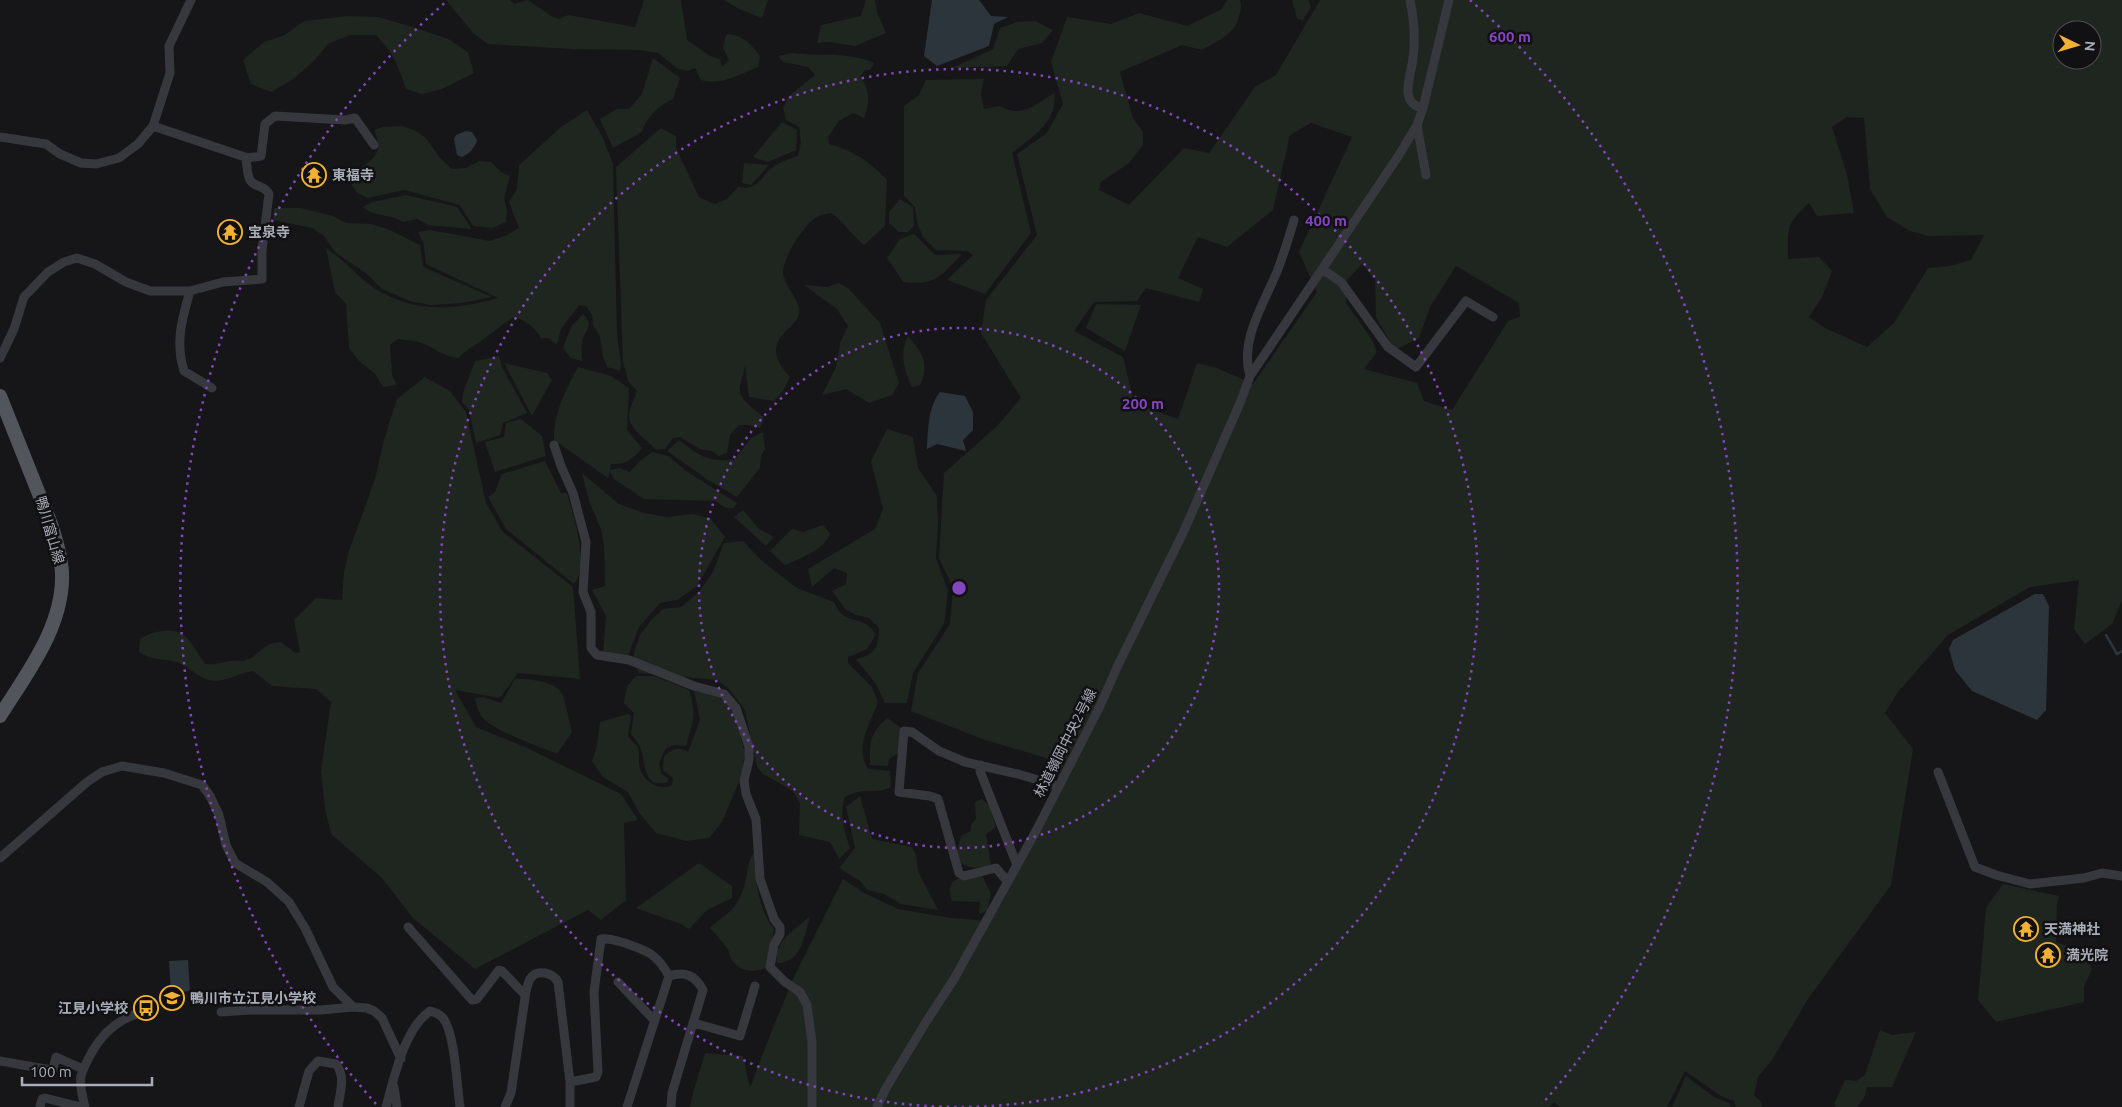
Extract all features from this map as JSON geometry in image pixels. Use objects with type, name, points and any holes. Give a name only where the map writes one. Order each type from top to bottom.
[{"type":"main road","name":"鴨川富山線","points":[[0,396],[51,524],[58,546],[62,575],[60,600],[52,626],[35,660],[0,716]]},
{"type":"street","points":[[0,137],[46,144],[60,154],[81,163],[96,164],[119,158],[138,144],[153,126],[170,73],[169,46],[191,0]]},
{"type":"street","points":[[1410,0],[1415,28],[1413,61],[1408,92],[1410,100],[1416,107],[1423,108]]},
{"type":"street","points":[[1250,376],[1400,155],[1417,125],[1423,108],[1449,0]]},
{"type":"street","points":[[153,126],[246,158],[261,156],[265,124],[275,116],[345,120],[355,118],[374,145]]},
{"type":"street","points":[[1417,125],[1426,174]]},
{"type":"street","points":[[0,358],[14,329],[24,297],[48,272],[64,262],[77,258],[95,264],[126,282],[150,290],[190,291],[223,282],[262,279],[262,252],[269,194],[263,187],[254,184],[250,180],[246,158]]},
{"type":"street","points":[[1250,376],[1246,362],[1253,326],[1278,269],[1294,220]]},
{"type":"street","points":[[1322,269],[1341,282],[1388,348],[1416,367],[1466,301],[1493,318]]},
{"type":"street","points":[[190,291],[183,317],[179,353],[184,371],[212,388]]},
{"type":"street","name":"林道嶺岡中央2号線","points":[[877,1107],[886,1088],[954,979],[1008,882],[1100,706],[1122,655],[1183,533],[1250,376]]},
{"type":"street","points":[[554,445],[561,466],[574,493],[586,542],[583,592],[591,612],[591,648],[597,655],[629,660],[694,686],[724,694],[736,708],[748,748],[749,760],[744,781],[746,794],[756,819],[760,879],[774,919],[780,927],[780,934],[774,945],[770,967],[785,982],[800,992],[807,1005],[812,1042],[812,1107]]},
{"type":"street","points":[[1008,882],[996,868],[964,876],[959,873],[938,799],[930,796],[899,792],[904,731],[912,732],[939,751],[965,762],[1058,786]]},
{"type":"street","points":[[981,765],[980,771],[1016,865]]},
{"type":"street","points":[[0,858],[87,782],[102,772],[122,766],[164,773],[202,785],[210,796],[218,815],[226,845],[235,863],[268,882],[289,902],[305,928],[334,987],[353,1007]]},
{"type":"street","points":[[1938,772],[1975,867],[1996,876],[2030,884],[2084,878],[2102,873],[2122,876]]},
{"type":"street","points":[[408,927],[472,1000],[477,1000],[499,970],[525,995]]},
{"type":"street","points":[[570,1082],[596,1077],[598,1072],[594,992],[601,939],[611,939],[646,950],[662,964],[669,976],[627,1107]]},
{"type":"street","points":[[505,1107],[511,1093],[525,995],[530,979],[536,974],[547,973],[554,976],[558,982],[570,1082],[570,1107]]},
{"type":"street","points":[[669,976],[678,973],[690,975],[698,980],[703,990],[672,1093],[671,1107]]},
{"type":"street","points":[[618,982],[654,1020]]},
{"type":"street","points":[[694,1023],[740,1036],[754,986]]},
{"type":"street","points":[[221,1012],[322,1010],[353,1007],[374,1011],[382,1018],[401,1059]]},
{"type":"street","points":[[40,1107],[42,1099],[45,1098],[83,1107],[81,1083],[83,1069],[96,1044],[108,1030],[131,1015],[154,1010]]},
{"type":"street","points":[[386,1107],[393,1082],[412,1032],[422,1017],[430,1012],[438,1013],[445,1020],[452,1043],[460,1107]]},
{"type":"street","points":[[0,1061],[50,1070],[53,1069],[56,1057],[83,1069]]},
{"type":"street","points":[[298,1107],[309,1071],[318,1061],[336,1064],[341,1071],[342,1080],[338,1107]]},
{"type":"street","points":[[393,1082],[396,1107]]},
{"type":"shaded area","points":[[446,0],[510,0],[514,4],[528,0],[559,19],[568,15],[635,27],[644,0],[681,0],[687,40],[710,56],[720,59],[722,67],[729,60],[723,48],[726,35],[736,36],[750,44],[760,56],[758,67],[723,80],[708,81],[701,80],[695,68],[688,71],[678,69],[658,53],[639,50],[573,49],[488,44],[473,33]]},
{"type":"shaded area","points":[[724,0],[768,0],[762,18],[739,9]]},
{"type":"shaded area","points":[[866,0],[875,0],[877,12],[886,33],[855,46],[829,42],[817,43],[821,25],[861,16]]},
{"type":"shaded area","points":[[932,0],[979,0],[991,16],[1008,17],[994,24],[989,46],[937,66],[924,56]]},
{"type":"shaded area","points":[[1227,0],[1240,0],[1241,8],[1237,23],[1229,33],[1219,40],[1202,50],[1182,45],[1120,72],[1133,118],[1143,132],[1143,145],[1129,163],[1101,182],[1099,190],[1129,205],[1184,148],[1209,153],[1255,87],[1276,75],[1320,0],[2122,0],[2122,601],[2112,624],[2085,644],[2074,629],[2079,580],[2030,587],[1948,635],[1898,692],[1885,713],[1913,749],[1891,885],[1808,999],[1772,1060],[1758,1077],[1754,1095],[1761,1102],[1762,1107],[1736,1107],[1734,1101],[1721,1096],[1685,1071],[1667,1107],[1560,1107],[1554,1102],[1549,1107],[690,1107],[705,1053],[743,1056],[750,1088],[795,975],[843,879],[864,893],[898,909],[951,918],[989,921],[1062,783],[1046,758],[982,739],[911,711],[918,673],[950,624],[953,588],[939,558],[944,473],[997,426],[1021,398],[981,333],[986,300],[1037,235],[1017,154],[1047,133],[1063,104],[1051,62],[1067,17],[1111,24],[1139,13],[1187,26],[1222,9]],"holes":[[[1847,117],[1864,118],[1870,189],[1887,217],[1910,231],[1928,236],[1984,235],[1971,260],[1950,266],[1928,268],[1894,323],[1867,347],[1825,328],[1809,317],[1822,297],[1832,271],[1819,257],[1788,259],[1788,233],[1792,222],[1809,203],[1817,216],[1854,213],[1847,174],[1832,127]],[[1311,123],[1352,137],[1299,252],[1317,292],[1253,384],[1217,368],[1197,363],[1178,419],[1134,403],[1123,357],[1074,331],[1094,302],[1137,301],[1146,288],[1199,302],[1203,289],[1178,278],[1198,237],[1227,247],[1273,210],[1290,135]],[[1362,264],[1375,279],[1376,317],[1395,350],[1419,338],[1430,307],[1456,266],[1519,303],[1520,317],[1508,321],[1452,410],[1424,401],[1417,383],[1364,369],[1377,352],[1371,338],[1346,303],[1347,280]]]},
{"type":"shaded area","points":[[1292,0],[1308,0],[1311,7],[1303,20],[1297,19]]},
{"type":"shaded area","points":[[348,16],[378,17],[448,39],[468,52],[474,73],[442,89],[422,94],[406,89],[395,60],[376,35],[350,35],[328,44],[315,60],[292,80],[271,92],[251,84],[243,60],[264,42],[283,36],[304,21]]},
{"type":"shaded area","points":[[1035,21],[1053,30],[1042,43],[1018,49],[1007,66],[952,68],[993,49],[1000,28],[1017,22]]},
{"type":"shaded area","points":[[793,53],[854,57],[874,63],[870,70],[865,70],[860,77],[868,92],[864,118],[853,113],[839,121],[828,137],[829,144],[861,158],[887,180],[885,226],[864,245],[831,213],[814,219],[796,241],[786,258],[783,273],[798,304],[798,316],[777,343],[776,352],[780,363],[790,377],[783,391],[774,401],[749,397],[745,366],[740,383],[741,396],[764,418],[760,428],[739,425],[730,435],[727,453],[719,456],[712,451],[700,449],[680,437],[673,438],[665,449],[655,449],[635,429],[629,414],[637,391],[628,381],[623,362],[616,167],[661,128],[676,136],[676,148],[699,197],[715,204],[727,199],[738,187],[745,188],[755,185],[776,165],[798,156],[801,142],[799,127],[786,120],[783,108],[789,96],[815,75],[808,67],[783,62],[778,56]]},
{"type":"shaded area","points":[[653,58],[680,78],[673,99],[654,112],[642,132],[613,148],[600,119],[617,109],[629,109],[642,94]]},
{"type":"shaded area","points":[[984,79],[981,93],[984,109],[999,106],[1021,111],[1034,106],[1054,93],[1052,112],[1048,120],[1035,135],[1012,153],[1031,233],[985,294],[947,280],[973,255],[967,251],[936,250],[923,237],[917,223],[915,207],[904,196],[904,106],[919,95],[926,80]]},
{"type":"shaded area","points":[[587,110],[602,136],[613,164],[617,334],[620,371],[607,367],[603,357],[600,336],[593,325],[592,315],[586,306],[579,305],[561,329],[557,345],[548,338],[541,338],[530,325],[514,317],[459,358],[448,356],[418,342],[398,339],[390,345],[392,375],[397,385],[383,387],[375,374],[358,360],[349,348],[346,304],[335,292],[326,248],[374,288],[404,302],[419,306],[450,307],[498,298],[426,264],[424,245],[418,232],[430,230],[490,241],[505,236],[519,228],[509,202],[517,189],[519,165],[561,127]]},
{"type":"shaded area","points":[[782,122],[797,130],[796,150],[768,162],[753,157]]},
{"type":"shaded area","points":[[402,126],[414,130],[426,138],[440,158],[452,169],[466,168],[479,161],[491,162],[501,172],[510,176],[504,198],[507,211],[506,222],[493,228],[473,226],[460,205],[404,190],[368,198],[357,193],[352,185],[355,171],[372,159],[377,150],[377,138],[374,130],[383,127]]},
{"type":"shaded area","points":[[466,131],[472,132],[477,140],[475,146],[462,157],[457,155],[454,139],[456,135]]},
{"type":"shaded area","points":[[744,163],[769,165],[751,185],[742,183]]},
{"type":"shaded area","points":[[406,195],[457,207],[472,229],[428,225],[417,219],[403,222],[393,217],[372,213],[363,207],[373,202]]},
{"type":"shaded area","points":[[900,199],[913,207],[914,226],[908,232],[899,232],[889,223],[889,212]]},
{"type":"shaded area","points":[[274,208],[301,208],[333,216],[346,223],[371,224],[390,230],[420,245],[423,267],[492,297],[462,303],[431,305],[410,301],[382,289],[367,274],[335,252],[324,236],[312,228],[273,220]]},
{"type":"shaded area","points":[[914,234],[935,255],[962,254],[937,278],[923,282],[903,282],[887,258],[900,239]]},
{"type":"shaded area","points":[[839,283],[848,288],[880,323],[899,383],[892,395],[869,403],[846,389],[822,395],[836,367],[840,343],[848,326],[837,309],[804,285],[827,287]]},
{"type":"shaded area","points":[[1096,304],[1141,305],[1125,351],[1086,328]]},
{"type":"shaded area","points":[[583,314],[587,318],[589,326],[583,339],[582,361],[571,358],[563,348],[571,327]]},
{"type":"shaded area","points":[[908,336],[921,353],[924,364],[920,385],[912,387],[907,375],[903,355]]},
{"type":"shaded area","points":[[499,356],[502,367],[527,413],[503,423],[500,435],[476,443],[469,410],[462,402],[463,393],[475,361]]},
{"type":"shaded area","points":[[504,363],[547,373],[552,380],[532,416]]},
{"type":"shaded area","points":[[578,367],[611,376],[629,388],[627,430],[642,448],[629,460],[611,464],[610,470],[620,468],[630,472],[652,452],[668,456],[686,471],[737,503],[734,508],[726,508],[715,501],[644,499],[614,479],[610,471],[608,478],[554,440],[558,412]]},
{"type":"shaded area","points":[[425,377],[450,391],[466,412],[486,503],[503,532],[573,587],[580,679],[518,673],[500,698],[455,690],[476,727],[525,747],[621,794],[638,820],[624,823],[626,900],[601,920],[588,910],[475,969],[413,918],[382,878],[331,834],[325,809],[321,771],[331,702],[316,689],[272,686],[253,671],[216,681],[205,679],[177,662],[153,658],[139,652],[140,639],[157,632],[170,630],[187,638],[205,664],[244,661],[255,656],[265,647],[281,642],[295,653],[300,652],[294,620],[316,598],[342,600],[344,572],[349,551],[375,479],[384,440],[397,399]]},
{"type":"shaded area","points":[[940,392],[965,396],[973,412],[973,430],[963,440],[966,451],[937,444],[927,449],[931,412]]},
{"type":"shaded area","points":[[521,419],[542,436],[546,456],[495,472],[485,442],[504,437],[506,423]]},
{"type":"shaded area","points":[[887,429],[913,437],[918,468],[937,496],[936,558],[948,591],[944,624],[913,673],[907,703],[885,703],[876,684],[856,659],[868,655],[875,649],[879,628],[869,618],[846,610],[832,591],[846,584],[847,573],[834,568],[812,587],[808,569],[875,529],[883,509],[871,461]]},
{"type":"shaded area","points":[[763,432],[765,449],[761,456],[760,468],[737,497],[708,480],[667,451],[679,440],[709,459],[734,460],[751,438]]},
{"type":"shaded area","points":[[545,461],[561,493],[567,493],[576,526],[579,540],[580,565],[579,576],[574,584],[506,529],[488,497],[495,492],[502,474]]},
{"type":"shaded area","points":[[582,473],[619,504],[644,513],[667,517],[692,514],[710,518],[725,537],[697,586],[677,600],[660,603],[639,627],[628,656],[603,652],[606,616],[592,590],[605,586],[604,546],[601,529],[589,501]]},
{"type":"shaded area","points":[[743,510],[759,529],[774,537],[766,546],[734,517]]},
{"type":"shaded area","points":[[823,525],[830,534],[827,540],[804,557],[785,565],[770,551],[792,529],[803,532]]},
{"type":"shaded area","points":[[743,541],[762,561],[797,588],[834,602],[843,615],[864,623],[876,634],[867,649],[848,657],[848,663],[872,687],[878,702],[863,744],[864,760],[868,769],[890,771],[891,787],[882,790],[857,792],[845,797],[842,816],[850,848],[839,859],[830,842],[799,835],[800,804],[793,791],[763,774],[757,767],[745,710],[729,689],[717,680],[685,677],[669,678],[639,673],[634,663],[634,652],[640,635],[652,619],[663,609],[681,607],[699,592],[713,572],[724,543]]},
{"type":"shaded area","points":[[2035,594],[2043,594],[2049,606],[2046,710],[2037,720],[1972,691],[1955,670],[1949,649],[1953,640]]},
{"type":"shaded area","points":[[636,676],[654,676],[689,690],[693,706],[693,718],[686,746],[674,745],[666,748],[659,763],[661,773],[668,778],[668,782],[653,782],[649,778],[640,747],[631,734],[634,713],[624,703],[627,686]]},
{"type":"shaded area","points":[[515,679],[546,683],[561,692],[572,732],[557,754],[506,733],[482,717],[477,708],[475,698],[483,697],[501,703]]},
{"type":"shaded area","points":[[694,691],[722,696],[727,701],[735,716],[745,753],[741,777],[722,822],[709,838],[686,841],[656,833],[640,814],[628,792],[603,777],[592,761],[597,746],[600,722],[628,714],[631,716],[628,736],[638,748],[639,766],[645,778],[657,786],[667,787],[672,785],[673,778],[663,770],[664,756],[676,749],[688,752],[700,720]]},
{"type":"shaded area","points":[[887,718],[900,727],[898,753],[889,759],[888,766],[870,765],[872,739],[877,729]]},
{"type":"shaded area","points":[[860,796],[872,839],[912,847],[916,855],[918,871],[938,910],[901,904],[884,894],[867,890],[860,881],[839,868],[855,848],[846,807]]},
{"type":"shaded area","points":[[982,799],[989,805],[996,827],[986,834],[991,865],[971,867],[960,862],[957,851],[961,836],[971,831],[971,825],[976,819],[975,802]]},
{"type":"shaded area","points":[[754,853],[755,873],[761,903],[774,929],[766,968],[751,971],[742,969],[734,963],[727,948],[710,928],[737,903],[746,881],[751,857]]},
{"type":"shaded area","points":[[699,863],[732,886],[732,898],[707,910],[689,929],[681,924],[636,908]]},
{"type":"shaded area","points":[[982,875],[991,894],[987,911],[979,914],[980,902],[952,901],[950,887],[953,882],[957,879]]},
{"type":"shaded area","points":[[2003,884],[2059,896],[2057,903],[2056,942],[2078,950],[2092,969],[2084,987],[2084,1002],[1996,1022],[1978,1000],[1986,908]]},
{"type":"shaded area","points":[[810,916],[804,939],[797,954],[792,959],[777,963],[778,949],[782,942]]},
{"type":"shaded area","points":[[188,960],[190,991],[171,993],[169,961]]},
{"type":"shaded area","points":[[1880,1030],[1892,1035],[1916,1032],[1892,1087],[1867,1087],[1864,1098],[1857,1107],[1836,1107],[1834,1104],[1845,1080],[1856,1081],[1865,1075]]},
{"type":"shaded area","points":[[1686,1076],[1714,1097],[1729,1103],[1731,1107],[1672,1107]]},
{"type":"waterway","points":[[2106,635],[2117,654],[2122,651]]},
{"type":"place","name":"東福寺","points":[[314,175]]},
{"type":"place","name":"宝泉寺","points":[[230,232]]},
{"type":"place","name":"天満神社","points":[[2026,929]]},
{"type":"place","name":"満光院","points":[[2048,955]]},
{"type":"place","name":"鴨川市立江見小学校","points":[[172,998]]},
{"type":"place","name":"江見小学校","points":[[146,1008]]}]
